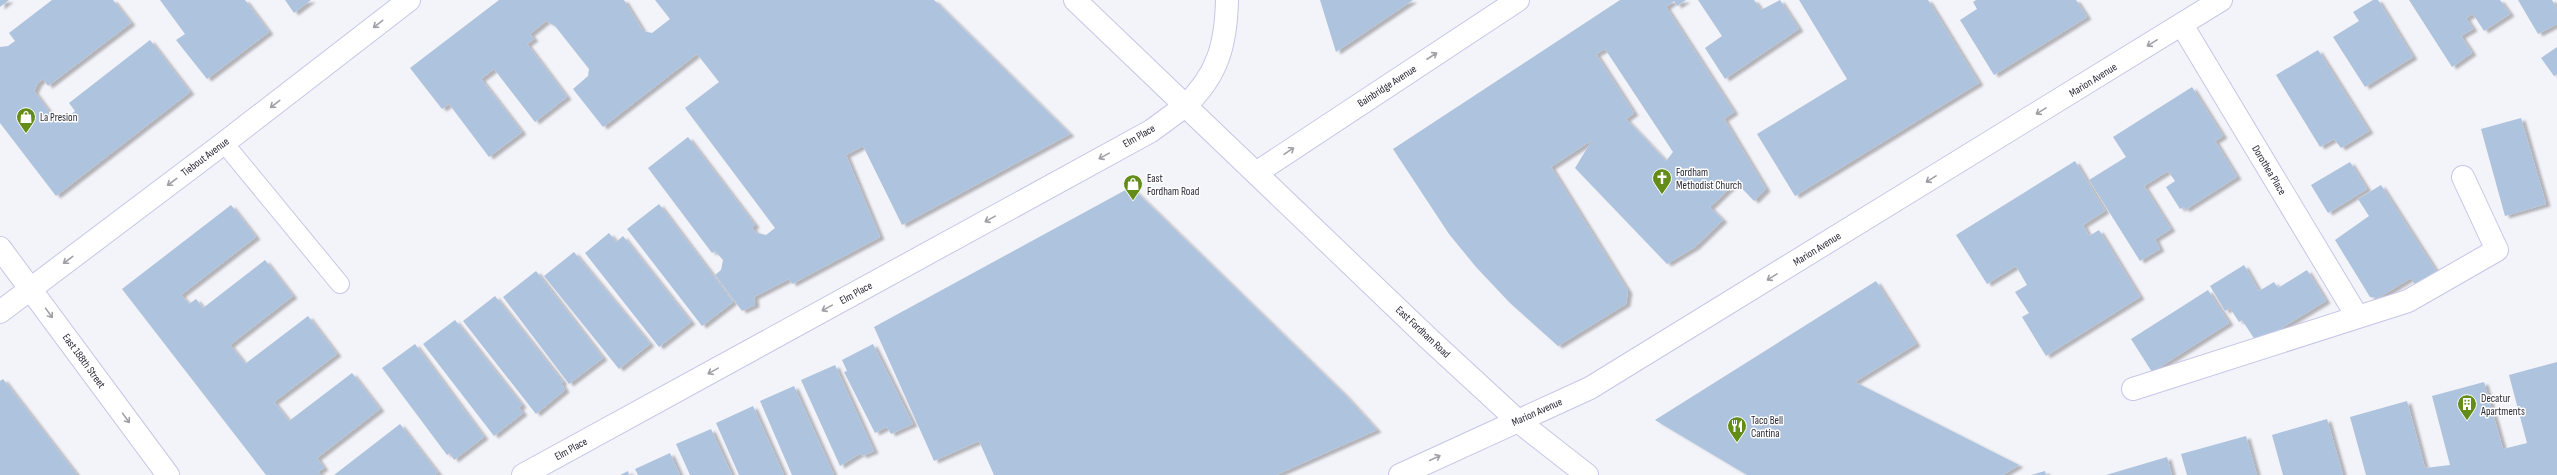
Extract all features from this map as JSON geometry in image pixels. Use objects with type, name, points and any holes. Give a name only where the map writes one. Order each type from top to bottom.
[{"type":"street","name":"Tiebout Avenue","points":[[0,312],[224,143],[409,0]]},
{"type":"street","name":"East Fordham Road","points":[[1074,0],[1427,338],[1518,421],[1587,475]]},
{"type":"street","name":"Elm Place","points":[[523,475],[1151,131],[1185,106],[1200,92],[1219,56],[1226,30],[1227,0]]},
{"type":"street","name":"Bainbridge Avenue","points":[[1256,173],[1518,0]]},
{"type":"street","name":"Marion Avenue","points":[[1400,475],[1590,388],[2221,0]]},
{"type":"street","name":"Dorothea Place","points":[[2182,25],[2357,316]]},
{"type":"street","points":[[2133,389],[2357,316],[2408,301],[2497,250],[2463,177]]},
{"type":"street","name":"East 188th Street","points":[[0,248],[168,475]]},
{"type":"lane","points":[[224,143],[340,284]]},
{"type":"building","points":[[0,0],[9,0],[0,7]]},
{"type":"building","points":[[52,0],[113,0],[131,23],[48,86],[43,79],[38,83],[34,91],[56,121],[64,120],[75,111],[69,103],[150,40],[190,92],[56,196],[0,123],[0,47],[8,46],[15,41],[9,33]]},
{"type":"building","points":[[160,0],[245,0],[269,32],[207,79],[176,40],[185,34]]},
{"type":"building","points":[[285,0],[311,0],[294,13]]},
{"type":"building","points":[[499,0],[624,0],[643,31],[652,33],[670,19],[655,0],[934,0],[1070,134],[902,225],[863,146],[846,155],[880,237],[792,284],[789,279],[754,297],[755,305],[742,311],[715,275],[721,270],[723,260],[715,251],[712,253],[648,168],[688,137],[755,225],[752,228],[757,233],[766,235],[775,228],[685,108],[719,82],[697,54],[603,127],[573,89],[588,76],[589,69],[555,26],[546,21],[530,34],[534,39],[527,44],[567,97],[535,122],[494,69],[481,79],[522,132],[489,157],[449,104],[442,109],[410,68]]},
{"type":"building","points":[[1320,0],[1413,0],[1336,52]]},
{"type":"building","points":[[1620,0],[1686,0],[1677,6],[1674,1],[1666,7],[1734,112],[1724,119],[1766,189],[1754,201],[1736,182],[1710,207],[1723,220],[1695,247],[1667,264],[1575,168],[1592,140],[1551,167],[1628,291],[1626,304],[1558,346],[1510,303],[1476,267],[1449,234],[1393,149]],"holes":[[[1605,49],[1673,152],[1666,161],[1626,119],[1634,113],[1596,54]]]},
{"type":"building","points":[[1698,0],[1754,0],[1761,10],[1780,0],[1799,29],[1725,79],[1705,48],[1722,36]]},
{"type":"building","points":[[1799,0],[1928,0],[1979,83],[1795,196],[1757,134],[1847,79]]},
{"type":"building","points":[[1976,0],[2076,0],[2087,17],[1994,75],[1960,20],[1977,9],[1973,2]]},
{"type":"building","points":[[2373,0],[2378,0],[2413,57],[2365,87],[2333,37],[2359,21],[2353,12]]},
{"type":"building","points":[[2409,0],[2500,0],[2510,14],[2484,31],[2473,14],[2466,18],[2473,29],[2461,36],[2472,53],[2452,67]]},
{"type":"building","points":[[2518,0],[2552,0],[2557,9],[2557,24],[2538,34]]},
{"type":"building","points":[[2557,47],[2557,74],[2554,76],[2541,58]]},
{"type":"building","points":[[2318,50],[2369,131],[2341,148],[2334,139],[2320,147],[2276,75]]},
{"type":"building","points":[[2192,87],[2223,136],[2215,141],[2237,177],[2185,210],[2184,207],[2180,209],[2166,187],[2175,181],[2168,171],[2144,186],[2171,229],[2155,239],[2160,249],[2140,261],[2089,180],[2126,157],[2113,137]]},
{"type":"building","points":[[2521,118],[2546,204],[2505,216],[2481,129]]},
{"type":"building","points":[[2075,161],[2105,211],[2083,225],[2089,236],[2099,230],[2140,297],[2046,356],[2022,317],[2029,313],[2015,292],[2027,285],[2016,266],[1987,284],[1956,235]]},
{"type":"building","points":[[2350,162],[2367,189],[2328,213],[2311,185]]},
{"type":"building","points":[[2381,185],[2438,274],[2416,287],[2411,278],[2378,298],[2370,297],[2335,240],[2369,216],[2358,199]]},
{"type":"building","points":[[1131,187],[1345,395],[1377,430],[1276,475],[994,475],[979,441],[934,461],[874,327]]},
{"type":"building","points":[[659,204],[733,302],[702,326],[627,229]]},
{"type":"building","points":[[231,205],[256,237],[181,295],[189,304],[196,299],[203,308],[265,260],[293,296],[230,345],[245,364],[308,316],[337,354],[274,402],[289,421],[352,373],[380,409],[317,458],[324,468],[318,472],[321,475],[266,475],[122,289]]},
{"type":"building","points":[[609,233],[616,242],[623,236],[691,322],[659,347],[585,253]]},
{"type":"building","points":[[574,252],[650,344],[619,369],[544,276]]},
{"type":"building","points":[[2244,265],[2259,291],[2274,282],[2278,288],[2307,270],[2326,301],[2257,343],[2242,320],[2239,322],[2230,308],[2225,311],[2210,286]]},
{"type":"building","points":[[536,271],[603,358],[569,384],[503,297]]},
{"type":"building","points":[[1876,281],[1916,344],[1855,382],[2019,465],[2003,475],[1747,475],[1655,420]]},
{"type":"building","points":[[2208,290],[2229,323],[2152,372],[2131,339]]},
{"type":"building","points":[[495,296],[563,382],[561,383],[565,390],[536,414],[463,321]]},
{"type":"building","points":[[455,320],[522,405],[519,408],[523,413],[494,436],[423,344]]},
{"type":"building","points":[[415,344],[484,437],[454,460],[450,453],[447,455],[382,368]]},
{"type":"building","points":[[873,344],[913,424],[891,434],[887,427],[875,433],[844,372],[847,371],[842,360]]},
{"type":"building","points":[[2557,362],[2557,475],[2366,475],[2350,417],[2407,401],[2425,468],[2450,465],[2432,396],[2484,382],[2503,449],[2527,443],[2509,375]]},
{"type":"building","points":[[835,365],[874,451],[862,456],[861,453],[840,466],[801,380]]},
{"type":"building","points":[[3,379],[77,475],[0,475],[0,381]]},
{"type":"building","points":[[794,386],[834,475],[792,475],[760,401]]},
{"type":"building","points":[[753,406],[784,475],[739,475],[716,423]]},
{"type":"building","points":[[2327,419],[2343,475],[2283,475],[2272,435]]},
{"type":"building","points":[[400,424],[438,473],[434,475],[334,475]]},
{"type":"building","points":[[711,429],[732,475],[690,475],[676,444]]},
{"type":"building","points":[[2246,436],[2257,475],[2187,475],[2181,454]]},
{"type":"building","points":[[670,453],[680,475],[638,475],[635,469]]},
{"type":"building","points":[[2167,457],[2172,475],[2106,475]]},
{"type":"building","points":[[628,471],[629,475],[620,475]]},
{"type":"building","points":[[2045,471],[2046,475],[2031,475]]},
{"type":"place","name":"La Presion","points":[[26,134]]},
{"type":"place","name":"Fordham Methodist Church","points":[[1662,195]]},
{"type":"place","name":"East Fordham Road","points":[[1133,201]]},
{"type":"place","name":"Decatur Apartments","points":[[2467,421]]},
{"type":"place","name":"Taco Bell Cantina","points":[[1737,443]]}]
